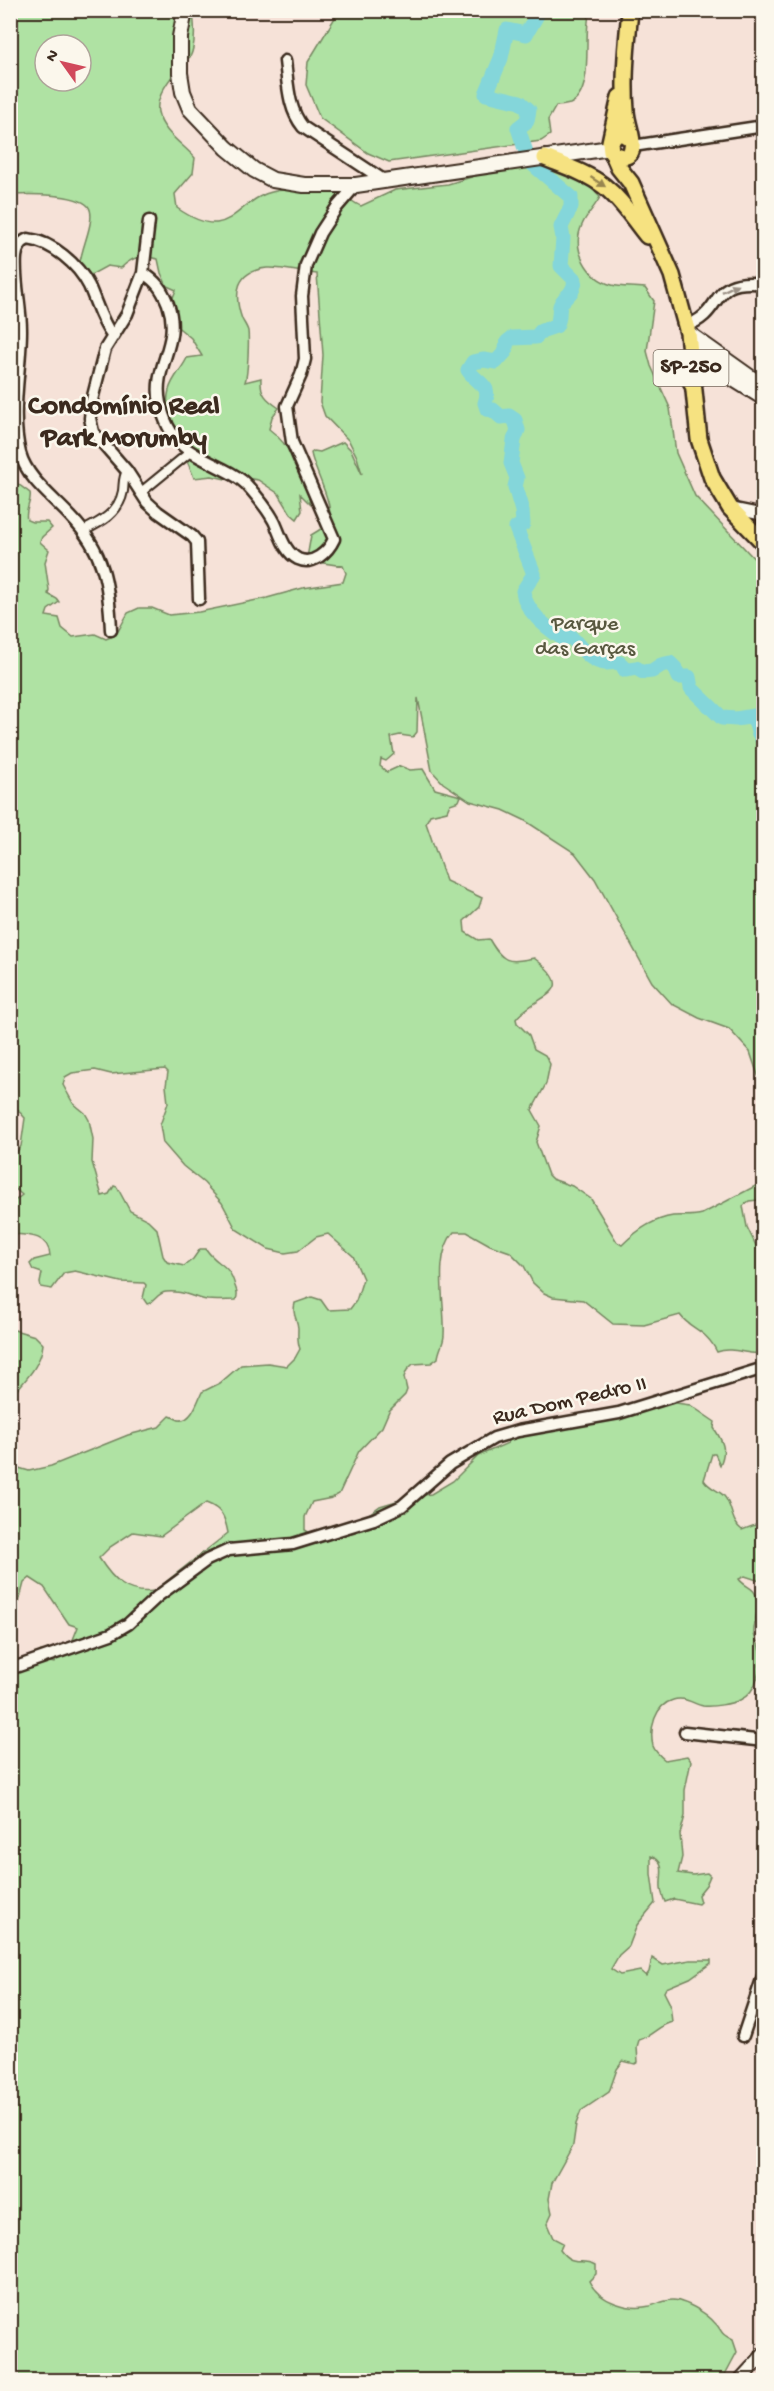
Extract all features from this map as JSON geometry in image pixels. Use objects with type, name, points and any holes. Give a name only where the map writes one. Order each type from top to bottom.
[{"type":"main road","name":"SP-250","points":[[630,10],[624,80],[611,148],[619,168],[631,183],[672,275],[686,329],[699,439],[706,463],[729,508],[764,543]]},
{"type":"main road","points":[[186,12],[180,37],[180,73],[183,92],[190,109],[205,127],[254,170],[273,180],[304,185],[356,185],[611,148],[622,157],[631,146]]},
{"type":"main road","name":"SP-250","points":[[624,80],[631,146],[631,183]]},
{"type":"main road","points":[[541,158],[584,174],[605,187],[661,251]]},
{"type":"main road","points":[[686,329],[764,387]]},
{"type":"main road","points":[[690,352],[764,398]]},
{"type":"main road","points":[[692,384],[703,370],[712,365]]},
{"type":"street","points":[[285,61],[291,103],[296,118],[303,127],[385,181]]},
{"type":"street","points":[[631,146],[764,126]]},
{"type":"street","points":[[143,273],[160,287],[172,320],[173,333],[159,385],[160,403],[172,434],[189,453],[245,483],[265,507],[291,554],[299,560],[313,560],[326,552],[333,539],[292,442],[287,406],[301,375],[305,359],[302,296],[306,265],[320,232],[356,185]]},
{"type":"street","points":[[149,221],[143,273],[127,314],[105,350],[90,418],[93,432],[127,471],[140,493],[158,512],[186,531],[197,542],[199,599]]},
{"type":"street","points":[[111,630],[106,576],[92,543],[72,518],[45,492],[21,455],[17,411],[21,330],[16,256],[22,242],[28,239],[44,243],[73,266],[89,286],[101,320],[112,337]]},
{"type":"street","points":[[686,329],[705,316],[726,287],[740,283],[764,284]]},
{"type":"street","points":[[140,493],[189,453]]},
{"type":"street","points":[[83,531],[112,514],[123,494],[124,476],[127,471]]},
{"type":"street","points":[[729,508],[764,515]]},
{"type":"street","name":"Rua Dom Pedro II","points":[[10,1669],[111,1634],[128,1624],[183,1577],[207,1560],[229,1550],[292,1544],[374,1520],[402,1506],[450,1464],[494,1438],[518,1431],[627,1411],[764,1368]]},
{"type":"street","points":[[685,1732],[764,1741]]},
{"type":"street","points":[[743,2036],[764,1973]]},
{"type":"street","points":[[740,2380],[764,2354]]},
{"type":"green space","name":"Parque das Garças","points":[[11,11],[192,11],[194,34],[192,52],[166,85],[159,99],[158,112],[164,126],[195,158],[193,173],[175,194],[177,208],[196,219],[210,223],[222,222],[262,196],[281,190],[337,193],[361,206],[395,190],[448,184],[505,167],[561,171],[577,177],[600,197],[584,221],[579,234],[580,253],[584,261],[595,276],[603,281],[616,286],[645,288],[654,301],[647,351],[651,366],[670,408],[676,453],[695,496],[763,568],[763,1090],[750,1052],[729,1029],[699,1018],[672,1004],[652,982],[595,879],[575,853],[524,820],[503,810],[470,801],[443,783],[432,771],[418,698],[417,732],[413,737],[400,735],[391,737],[394,754],[386,761],[381,759],[380,766],[387,772],[400,766],[410,770],[423,769],[435,789],[461,796],[459,801],[450,804],[447,811],[430,815],[426,823],[446,881],[482,898],[479,907],[464,921],[465,932],[478,940],[489,939],[502,957],[512,961],[534,958],[555,979],[555,987],[550,993],[524,1010],[516,1019],[529,1035],[534,1049],[545,1055],[550,1064],[546,1084],[532,1110],[541,1126],[536,1142],[548,1175],[552,1179],[572,1186],[591,1199],[617,1242],[622,1245],[651,1223],[673,1216],[702,1214],[763,1182],[763,1207],[758,1200],[749,1201],[743,1206],[747,1227],[763,1260],[763,1353],[729,1350],[717,1352],[703,1334],[680,1315],[644,1325],[613,1324],[583,1300],[553,1297],[544,1293],[533,1283],[524,1266],[510,1252],[490,1245],[467,1232],[454,1232],[443,1254],[444,1335],[438,1358],[431,1363],[413,1364],[407,1370],[404,1377],[407,1390],[405,1395],[389,1411],[382,1427],[359,1451],[339,1494],[332,1498],[312,1502],[305,1517],[305,1530],[310,1533],[362,1519],[380,1506],[410,1497],[431,1494],[453,1481],[478,1456],[508,1443],[501,1438],[508,1430],[521,1424],[662,1401],[690,1405],[715,1422],[714,1428],[724,1450],[720,1465],[715,1454],[712,1454],[704,1480],[724,1496],[735,1522],[742,1530],[763,1522],[763,1582],[745,1576],[739,1579],[756,1594],[757,1598],[754,1634],[760,1654],[758,1677],[751,1691],[740,1700],[707,1706],[677,1699],[667,1703],[658,1712],[652,1732],[655,1750],[665,1760],[687,1756],[691,1761],[685,1790],[685,1816],[680,1834],[682,1857],[678,1873],[693,1875],[707,1873],[710,1876],[698,1895],[700,1902],[698,1904],[674,1899],[665,1902],[661,1889],[661,1865],[651,1856],[655,1903],[637,1925],[629,1946],[619,1955],[611,1969],[620,1975],[640,1971],[646,1976],[652,1958],[663,1965],[690,1960],[711,1960],[711,1963],[690,1978],[666,1988],[664,1992],[670,2004],[672,2022],[639,2040],[638,2062],[635,2064],[623,2061],[617,2069],[609,2092],[581,2111],[576,2124],[573,2145],[552,2183],[549,2199],[552,2213],[547,2224],[553,2238],[563,2243],[560,2250],[569,2259],[596,2264],[596,2274],[589,2281],[607,2299],[633,2307],[650,2306],[670,2300],[678,2301],[686,2303],[711,2319],[723,2333],[733,2340],[737,2352],[722,2380],[11,2380],[11,1671],[41,1651],[47,1661],[54,1663],[72,1642],[78,1627],[69,1624],[44,1587],[30,1578],[24,1583],[19,1602],[11,1600],[10,1455],[19,1468],[29,1471],[51,1466],[128,1435],[159,1427],[170,1416],[184,1420],[194,1410],[202,1392],[220,1383],[241,1365],[268,1363],[287,1366],[295,1358],[300,1349],[294,1314],[295,1303],[312,1297],[321,1300],[328,1310],[350,1309],[356,1301],[363,1279],[353,1256],[328,1234],[316,1237],[298,1251],[285,1253],[268,1249],[236,1229],[222,1203],[204,1183],[183,1166],[163,1143],[160,1125],[168,1103],[166,1086],[168,1072],[165,1069],[111,1074],[95,1070],[72,1073],[65,1077],[63,1085],[73,1103],[85,1113],[89,1120],[93,1139],[92,1162],[102,1196],[109,1194],[114,1186],[117,1187],[130,1211],[148,1220],[157,1229],[163,1256],[167,1262],[184,1266],[200,1249],[206,1249],[229,1272],[237,1291],[236,1300],[207,1300],[172,1292],[163,1293],[147,1304],[143,1298],[146,1285],[144,1283],[121,1282],[75,1271],[64,1273],[52,1289],[41,1287],[42,1273],[33,1270],[30,1264],[34,1260],[50,1256],[46,1243],[36,1237],[11,1234],[11,1204],[22,1195],[11,1185],[11,1160],[21,1146],[25,1118],[16,1108],[10,1096],[11,479],[30,493],[27,520],[47,522],[52,528],[40,542],[49,550],[45,562],[48,594],[59,602],[48,610],[46,616],[59,618],[62,628],[73,637],[95,634],[106,639],[116,635],[128,613],[139,608],[152,608],[169,615],[199,612],[303,588],[343,582],[346,573],[343,566],[310,561],[307,558],[311,535],[324,527],[330,517],[327,499],[311,453],[320,452],[343,442],[351,450],[362,474],[349,441],[325,416],[320,402],[323,355],[317,274],[273,268],[257,270],[243,279],[238,292],[239,309],[248,331],[245,382],[261,378],[265,396],[279,408],[272,417],[269,429],[283,443],[296,463],[308,494],[310,504],[300,494],[302,511],[297,519],[291,514],[279,494],[258,480],[246,478],[230,480],[212,476],[194,478],[168,413],[167,401],[170,386],[187,358],[202,356],[191,338],[169,320],[170,305],[176,290],[167,286],[158,259],[138,258],[121,268],[107,266],[89,276],[79,270],[90,222],[91,213],[88,206],[73,199],[39,195],[11,195]],"holes":[[[206,1503],[216,1508],[226,1522],[228,1533],[154,1591],[144,1592],[128,1588],[115,1579],[99,1558],[110,1547],[133,1532],[161,1536]]]},
{"type":"green space","points":[[339,11],[590,11],[586,75],[583,88],[578,98],[570,104],[556,106],[548,120],[550,135],[541,141],[389,162],[368,153],[320,118],[306,85],[308,62]]},
{"type":"green space","points":[[11,1329],[35,1336],[43,1344],[35,1366],[11,1397]]},
{"type":"waterway","points":[[540,10],[526,34],[507,30],[501,58],[486,94],[520,102],[529,110],[527,121],[518,128],[529,161],[571,197],[571,207],[561,227],[563,238],[561,266],[575,280],[574,286],[560,306],[556,326],[541,331],[536,337],[512,338],[507,342],[505,352],[496,362],[484,360],[473,362],[468,370],[487,392],[485,403],[487,409],[493,410],[501,417],[509,416],[515,420],[518,430],[514,440],[511,463],[517,478],[515,487],[523,524],[516,528],[534,574],[523,591],[525,598],[532,612],[543,624],[562,638],[571,637],[594,660],[619,663],[625,670],[636,668],[643,672],[652,671],[661,665],[670,663],[679,677],[689,677],[691,688],[722,718],[736,719],[754,716],[758,732],[764,742]]},
{"type":"district","name":"Condomínio Real Park Morumby","points":[[124,423]]}]
